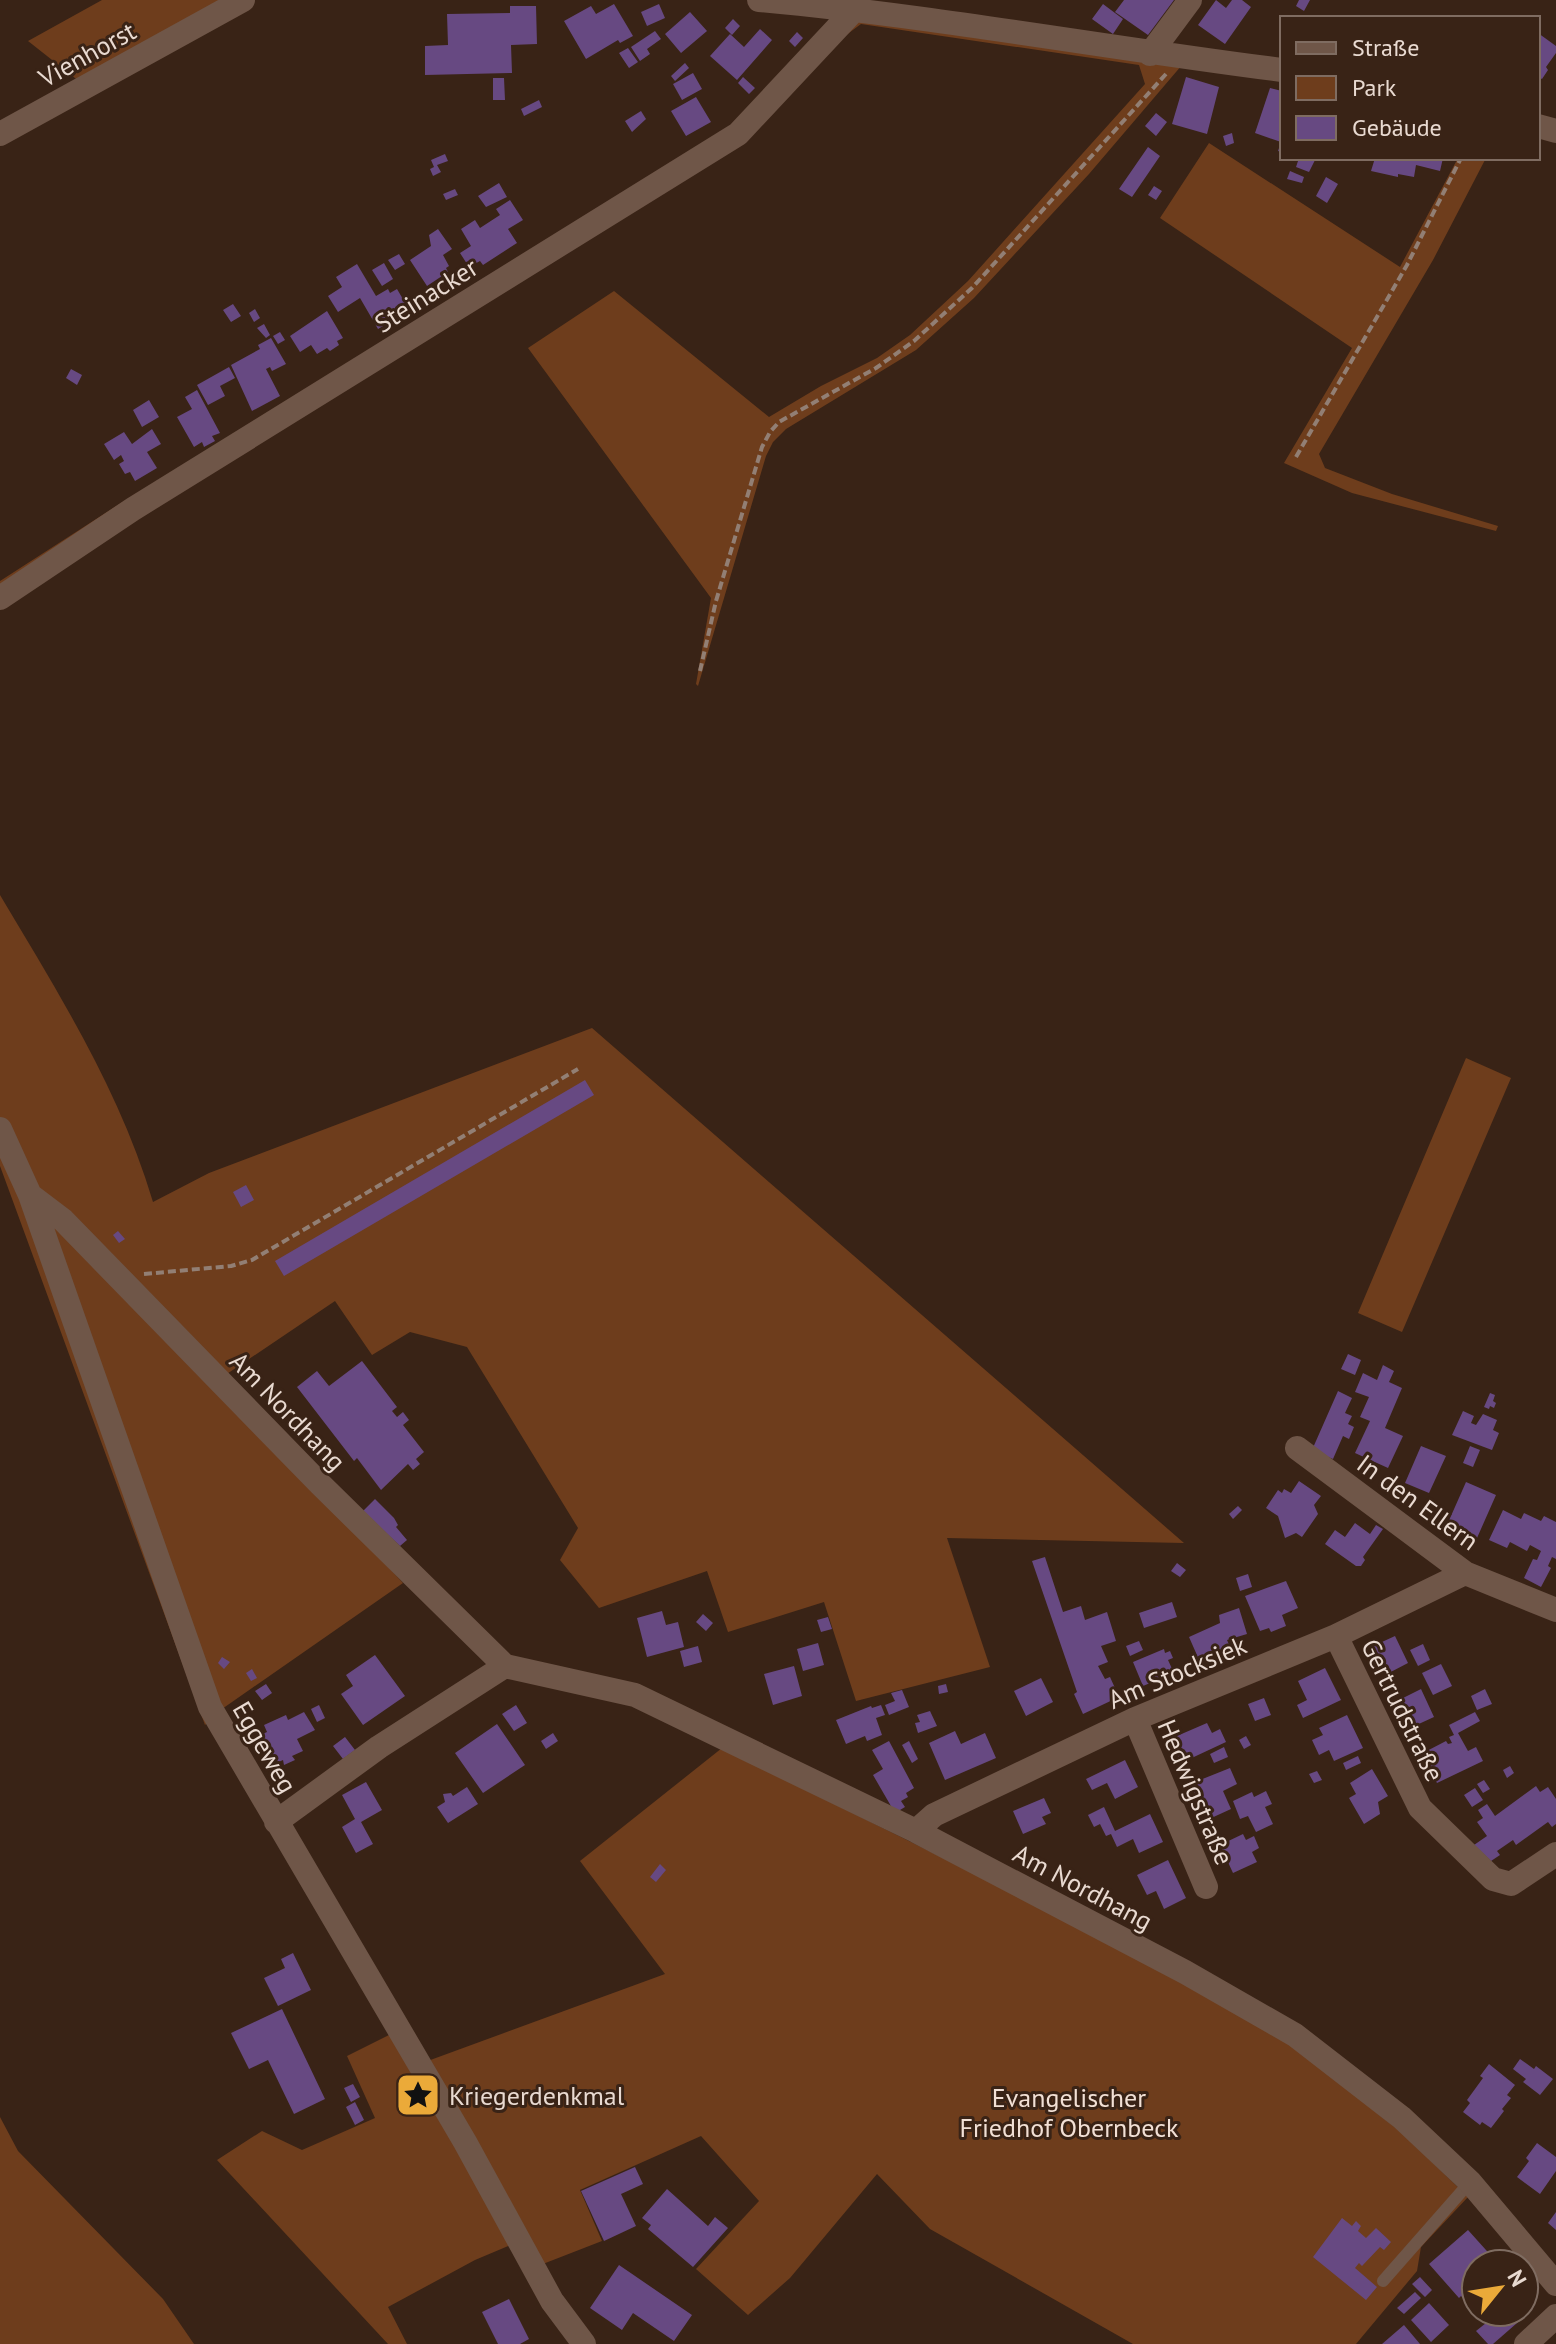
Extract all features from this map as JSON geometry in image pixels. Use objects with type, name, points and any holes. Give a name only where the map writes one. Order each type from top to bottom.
[{"type":"street","name":"Vienhorst","points":[[0,134],[243,0]]},
{"type":"street","points":[[759,0],[855,9],[1150,54],[1280,70]]},
{"type":"street","points":[[1150,54],[1190,0]]},
{"type":"street","name":"Steinacker","points":[[0,598],[133,509],[738,134],[855,9]]},
{"type":"street","name":"Eggeweg","points":[[0,1129],[30,1195],[210,1707],[465,2142],[552,2301],[584,2344]]},
{"type":"street","name":"Am Nordhang","points":[[30,1195],[63,1220],[320,1484],[505,1666],[635,1695],[916,1831],[1185,1972],[1295,2035],[1402,2118],[1470,2182],[1556,2284]]},
{"type":"street","name":"In den Ellern","points":[[1297,1448],[1465,1573],[1556,1610]]},
{"type":"street","name":"Am Stocksiek","points":[[916,1831],[934,1815],[1135,1719],[1336,1636],[1465,1573]]},
{"type":"street","name":"Gertrudstraße","points":[[1336,1636],[1420,1808],[1493,1879],[1511,1884],[1556,1854]]},
{"type":"street","points":[[276,1822],[379,1747],[505,1666]]},
{"type":"street","name":"Hedwigstraße","points":[[1135,1719],[1206,1887]]},
{"type":"street","points":[[1526,2344],[1556,2316]]},
{"type":"lane","points":[[1383,2281],[1470,2182]]},
{"type":"path","points":[[700,671],[716,601],[762,447],[770,432],[779,422],[876,368],[937,320],[972,288],[1181,58]]},
{"type":"path","points":[[1296,457],[1407,265],[1460,160]]},
{"type":"path","points":[[118,1276],[231,1266],[252,1260],[578,1069]]},
{"type":"green space","points":[[102,0],[255,0],[85,93],[80,82],[28,41]]},
{"type":"green space","points":[[830,14],[1182,65],[1089,174],[974,298],[916,350],[786,429],[773,442],[766,456],[698,686],[711,598],[528,348],[614,291],[769,417],[877,358],[910,335],[968,281],[1145,84],[1139,65],[861,24],[838,41],[750,135],[138,517],[0,609],[0,581],[121,503],[738,129],[830,25]]},
{"type":"green space","points":[[1209,143],[1400,267],[1457,160],[1485,160],[1433,260],[1319,454],[1325,468],[1392,494],[1498,526],[1496,531],[1352,493],[1284,463],[1352,348],[1160,218]]},
{"type":"green space","points":[[0,895],[66,1006],[106,1082],[153,1202],[209,1173],[592,1028],[1184,1543],[947,1538],[990,1667],[856,1701],[824,1602],[728,1632],[707,1571],[599,1608],[560,1560],[578,1528],[467,1347],[410,1332],[372,1355],[335,1301],[215,1382],[403,1583],[222,1709],[205,1725],[0,1166]]},
{"type":"green space","points":[[1466,1058],[1511,1078],[1402,1332],[1358,1313]]},
{"type":"green space","name":"Evangelischer Friedhof Obernbeck","points":[[722,1748],[1146,1959],[1288,2042],[1401,2132],[1468,2197],[1421,2247],[1417,2271],[1356,2344],[1133,2344],[930,2229],[877,2174],[790,2278],[748,2315],[696,2269],[759,2201],[701,2136],[580,2190],[602,2241],[530,2269],[515,2243],[475,2260],[388,2307],[407,2344],[388,2344],[217,2160],[262,2131],[302,2150],[375,2118],[347,2056],[393,2033],[414,2066],[665,1974],[580,1861]]},
{"type":"green space","points":[[0,2117],[18,2151],[163,2299],[194,2344],[0,2344]]},
{"type":"building","points":[[1124,0],[1174,0],[1148,35],[1115,12]]},
{"type":"building","points":[[1216,0],[1226,8],[1232,0],[1242,0],[1251,7],[1225,44],[1198,25]]},
{"type":"building","points":[[1299,0],[1310,0],[1304,11],[1296,6]]},
{"type":"building","points":[[614,4],[633,36],[620,43],[618,40],[586,59],[564,21],[591,6],[596,14]]},
{"type":"building","points":[[659,4],[665,18],[647,26],[641,12]]},
{"type":"building","points":[[1103,4],[1123,19],[1113,34],[1092,19]]},
{"type":"building","points":[[510,6],[536,6],[537,44],[511,45],[512,73],[425,75],[425,46],[448,45],[447,14],[510,13]]},
{"type":"building","points":[[690,12],[707,31],[681,53],[665,34]]},
{"type":"building","points":[[733,19],[740,26],[732,35],[725,28]]},
{"type":"building","points":[[760,29],[772,40],[737,80],[710,56],[730,34],[744,47]]},
{"type":"building","points":[[655,31],[661,39],[647,49],[650,54],[640,61],[631,47]]},
{"type":"building","points":[[797,32],[803,38],[795,47],[789,41]]},
{"type":"building","points":[[1540,34],[1556,46],[1556,53],[1542,79]]},
{"type":"building","points":[[628,48],[638,62],[629,68],[619,53]]},
{"type":"building","points":[[685,63],[689,68],[675,81],[671,76]]},
{"type":"building","points":[[693,73],[702,89],[682,100],[673,84]]},
{"type":"building","points":[[743,77],[755,88],[749,94],[738,83]]},
{"type":"building","points":[[1186,77],[1219,87],[1207,134],[1172,124]]},
{"type":"building","points":[[493,78],[504,78],[505,100],[493,100]]},
{"type":"building","points":[[1270,88],[1280,90],[1280,142],[1255,133]]},
{"type":"building","points":[[696,97],[711,122],[686,136],[671,111]]},
{"type":"building","points":[[539,100],[542,107],[524,116],[521,109]]},
{"type":"building","points":[[641,111],[646,119],[632,132],[625,121]]},
{"type":"building","points":[[1156,113],[1167,122],[1156,136],[1145,126]]},
{"type":"building","points":[[1232,133],[1234,143],[1226,146],[1223,136]]},
{"type":"building","points":[[1148,147],[1160,156],[1132,197],[1119,189]]},
{"type":"building","points":[[445,154],[448,161],[437,165],[441,172],[433,176],[431,160]]},
{"type":"building","points":[[1298,160],[1315,160],[1309,172],[1296,167]]},
{"type":"building","points":[[1374,160],[1443,160],[1440,171],[1416,165],[1414,177],[1371,171]]},
{"type":"building","points":[[1290,171],[1304,177],[1302,183],[1287,179]]},
{"type":"building","points":[[1326,177],[1338,184],[1327,203],[1316,196]]},
{"type":"building","points":[[499,183],[507,197],[486,207],[478,196]]},
{"type":"building","points":[[1154,186],[1162,191],[1156,200],[1148,195]]},
{"type":"building","points":[[455,189],[458,195],[446,200],[443,194]]},
{"type":"building","points":[[510,200],[523,220],[508,229],[517,243],[483,265],[480,261],[469,267],[460,253],[471,246],[461,229],[475,220],[480,228],[500,215],[496,209]]},
{"type":"building","points":[[438,229],[452,249],[443,255],[449,266],[446,268],[448,272],[427,286],[410,260],[431,246],[429,235]]},
{"type":"building","points":[[399,254],[405,264],[395,270],[388,260]]},
{"type":"building","points":[[384,263],[393,279],[382,286],[372,270]]},
{"type":"building","points":[[357,264],[376,296],[388,289],[390,293],[397,289],[407,306],[401,309],[404,314],[378,329],[360,298],[338,312],[328,296],[342,287],[336,277]]},
{"type":"building","points":[[233,304],[241,316],[231,322],[223,310]]},
{"type":"building","points":[[255,309],[260,318],[254,322],[249,313]]},
{"type":"building","points":[[327,311],[343,338],[337,341],[339,345],[317,354],[311,345],[300,352],[290,336]]},
{"type":"building","points":[[264,324],[270,335],[266,338],[257,328]]},
{"type":"building","points":[[280,332],[285,340],[278,344],[273,336]]},
{"type":"building","points":[[271,338],[286,364],[272,371],[270,367],[266,369],[280,396],[252,411],[231,365],[260,349],[258,345]]},
{"type":"building","points":[[229,367],[235,378],[220,386],[225,396],[208,405],[197,385]]},
{"type":"building","points":[[71,369],[82,375],[77,385],[66,378]]},
{"type":"building","points":[[197,390],[220,433],[212,436],[215,441],[204,447],[202,442],[194,447],[177,417],[192,409],[185,397]]},
{"type":"building","points":[[149,400],[159,417],[142,427],[133,410]]},
{"type":"building","points":[[152,429],[161,444],[147,452],[157,468],[135,481],[130,472],[125,474],[119,464],[124,461],[121,455],[114,460],[104,444],[124,432],[132,444]]},
{"type":"building","points":[[585,1080],[594,1095],[284,1276],[275,1261]]},
{"type":"building","points":[[246,1185],[254,1200],[241,1207],[233,1192]]},
{"type":"building","points":[[118,1231],[125,1239],[119,1243],[113,1235]]},
{"type":"building","points":[[1348,1354],[1361,1360],[1355,1375],[1341,1369]]},
{"type":"building","points":[[362,1361],[397,1407],[392,1411],[397,1417],[403,1412],[409,1420],[403,1425],[424,1452],[416,1459],[420,1464],[413,1470],[408,1464],[381,1490],[357,1458],[354,1461],[297,1387],[317,1371],[329,1386]]},
{"type":"building","points":[[1383,1365],[1394,1371],[1389,1382],[1402,1388],[1385,1428],[1403,1436],[1388,1468],[1355,1453],[1370,1421],[1360,1417],[1369,1397],[1355,1392],[1363,1373],[1377,1380]]},
{"type":"building","points":[[1338,1391],[1352,1398],[1345,1413],[1352,1416],[1348,1424],[1354,1427],[1349,1439],[1343,1436],[1333,1459],[1312,1450]]},
{"type":"building","points":[[1490,1393],[1495,1395],[1493,1401],[1496,1403],[1494,1408],[1490,1406],[1489,1409],[1484,1407]]},
{"type":"building","points":[[1463,1411],[1474,1416],[1471,1423],[1476,1425],[1483,1414],[1497,1420],[1493,1430],[1499,1433],[1492,1450],[1452,1435]]},
{"type":"building","points":[[1421,1446],[1446,1456],[1429,1493],[1405,1483]]},
{"type":"building","points":[[1470,1446],[1480,1450],[1473,1467],[1463,1463]]},
{"type":"building","points":[[1299,1481],[1321,1496],[1314,1505],[1318,1514],[1302,1537],[1296,1533],[1285,1538],[1278,1516],[1266,1508],[1278,1490],[1291,1493]]},
{"type":"building","points":[[1466,1482],[1496,1495],[1477,1538],[1447,1525]]},
{"type":"building","points":[[375,1499],[394,1518],[396,1527],[407,1540],[400,1546],[363,1511]]},
{"type":"building","points":[[1238,1506],[1242,1510],[1233,1519],[1229,1514]]},
{"type":"building","points":[[1503,1510],[1521,1519],[1524,1513],[1541,1521],[1544,1516],[1556,1522],[1556,1559],[1552,1557],[1548,1566],[1551,1568],[1541,1587],[1524,1578],[1533,1559],[1537,1560],[1541,1551],[1530,1545],[1527,1551],[1510,1542],[1507,1548],[1489,1540]]},
{"type":"building","points":[[1355,1523],[1370,1534],[1376,1525],[1383,1529],[1363,1557],[1365,1560],[1361,1566],[1356,1566],[1325,1544],[1335,1530],[1345,1537]]},
{"type":"building","points":[[1045,1557],[1063,1612],[1081,1606],[1085,1620],[1107,1612],[1116,1641],[1101,1646],[1108,1662],[1098,1666],[1105,1679],[1110,1677],[1119,1697],[1083,1714],[1032,1561]]},
{"type":"building","points":[[1177,1563],[1186,1570],[1180,1577],[1171,1571]]},
{"type":"building","points":[[1248,1574],[1252,1587],[1240,1591],[1236,1578]]},
{"type":"building","points":[[1286,1581],[1298,1608],[1282,1615],[1286,1626],[1271,1632],[1269,1628],[1260,1631],[1245,1596]]},
{"type":"building","points":[[1172,1602],[1177,1617],[1144,1628],[1139,1613]]},
{"type":"building","points":[[1239,1608],[1247,1634],[1227,1640],[1231,1649],[1220,1654],[1223,1660],[1211,1665],[1209,1658],[1200,1662],[1189,1637],[1220,1623],[1219,1615]]},
{"type":"building","points":[[662,1611],[666,1625],[678,1622],[684,1647],[647,1657],[637,1618]]},
{"type":"building","points":[[703,1614],[713,1623],[706,1631],[696,1622]]},
{"type":"building","points":[[828,1617],[832,1629],[821,1632],[817,1620]]},
{"type":"building","points":[[1395,1636],[1408,1663],[1385,1675],[1371,1647]]},
{"type":"building","points":[[1139,1641],[1143,1650],[1130,1656],[1126,1646]]},
{"type":"building","points":[[818,1643],[824,1665],[803,1671],[797,1649]]},
{"type":"building","points":[[1423,1644],[1430,1660],[1418,1666],[1410,1650]]},
{"type":"building","points":[[698,1646],[702,1662],[684,1667],[680,1651]]},
{"type":"building","points":[[1164,1649],[1165,1653],[1170,1651],[1173,1658],[1168,1660],[1174,1673],[1143,1686],[1133,1662]]},
{"type":"building","points":[[375,1655],[405,1696],[363,1725],[341,1694],[353,1686],[346,1675]]},
{"type":"building","points":[[222,1657],[230,1662],[224,1669],[218,1663]]},
{"type":"building","points":[[1441,1664],[1452,1686],[1433,1695],[1422,1673]]},
{"type":"building","points":[[794,1666],[802,1696],[773,1705],[764,1674]]},
{"type":"building","points":[[1325,1668],[1341,1700],[1303,1718],[1297,1705],[1307,1700],[1298,1681]]},
{"type":"building","points":[[252,1669],[257,1678],[251,1681],[246,1673]]},
{"type":"building","points":[[1041,1678],[1053,1702],[1026,1716],[1014,1691]]},
{"type":"building","points":[[266,1684],[272,1693],[262,1700],[255,1691]]},
{"type":"building","points":[[946,1684],[948,1692],[939,1694],[938,1686]]},
{"type":"building","points":[[1421,1689],[1434,1717],[1410,1728],[1397,1701]]},
{"type":"building","points":[[1485,1689],[1492,1704],[1477,1710],[1471,1696]]},
{"type":"building","points":[[902,1690],[909,1707],[889,1715],[885,1705],[895,1701],[891,1693]]},
{"type":"building","points":[[1264,1698],[1271,1715],[1255,1721],[1248,1704]]},
{"type":"building","points":[[319,1705],[325,1718],[317,1722],[311,1709]]},
{"type":"building","points":[[516,1705],[527,1723],[514,1731],[502,1714]]},
{"type":"building","points":[[881,1705],[885,1715],[876,1718],[882,1735],[867,1741],[865,1736],[846,1744],[836,1720]]},
{"type":"building","points":[[930,1711],[937,1726],[918,1733],[915,1723],[920,1722],[917,1715]]},
{"type":"building","points":[[304,1712],[315,1730],[297,1739],[303,1751],[292,1756],[295,1760],[284,1765],[283,1760],[272,1765],[258,1736],[267,1732],[264,1725],[286,1715],[288,1720]]},
{"type":"building","points":[[1475,1712],[1480,1721],[1458,1733],[1468,1751],[1476,1747],[1483,1761],[1437,1783],[1421,1754],[1446,1741],[1452,1743],[1449,1737],[1454,1735],[1449,1725]]},
{"type":"building","points":[[1347,1715],[1363,1748],[1334,1761],[1329,1750],[1319,1755],[1312,1740],[1323,1735],[1319,1728]]},
{"type":"building","points":[[1207,1723],[1212,1733],[1220,1729],[1226,1742],[1181,1763],[1170,1739]]},
{"type":"building","points":[[497,1724],[525,1765],[483,1793],[455,1753]]},
{"type":"building","points":[[955,1731],[961,1744],[985,1733],[996,1758],[945,1780],[929,1743]]},
{"type":"building","points":[[553,1733],[558,1741],[546,1749],[541,1741]]},
{"type":"building","points":[[1246,1736],[1251,1745],[1244,1749],[1239,1740]]},
{"type":"building","points":[[345,1737],[355,1750],[343,1759],[333,1746]]},
{"type":"building","points":[[889,1741],[914,1788],[901,1801],[905,1807],[895,1813],[873,1775],[883,1769],[872,1750]]},
{"type":"building","points":[[909,1741],[918,1759],[912,1763],[902,1745]]},
{"type":"building","points":[[1224,1747],[1228,1757],[1214,1763],[1210,1754]]},
{"type":"building","points":[[1358,1756],[1361,1763],[1346,1770],[1343,1763]]},
{"type":"building","points":[[1125,1760],[1138,1787],[1115,1799],[1107,1783],[1092,1790],[1086,1779]]},
{"type":"building","points":[[1510,1766],[1514,1773],[1507,1778],[1503,1770]]},
{"type":"building","points":[[1230,1768],[1237,1784],[1223,1791],[1231,1809],[1207,1820],[1190,1784]]},
{"type":"building","points":[[1372,1769],[1388,1796],[1378,1802],[1380,1814],[1364,1824],[1349,1798],[1356,1794],[1350,1783]]},
{"type":"building","points":[[1317,1771],[1322,1780],[1314,1783],[1309,1774]]},
{"type":"building","points":[[1484,1780],[1490,1789],[1483,1793],[1477,1784]]},
{"type":"building","points":[[366,1782],[382,1810],[361,1822],[373,1844],[356,1853],[342,1827],[355,1819],[342,1795]]},
{"type":"building","points":[[1536,1786],[1540,1792],[1548,1787],[1556,1799],[1556,1824],[1552,1827],[1548,1822],[1516,1845],[1513,1840],[1497,1851],[1500,1855],[1491,1861],[1474,1845],[1487,1836],[1477,1822],[1483,1818],[1478,1810],[1487,1804],[1495,1816]]},
{"type":"building","points":[[467,1787],[478,1804],[448,1823],[437,1807],[445,1802],[443,1794],[451,1793],[453,1796]]},
{"type":"building","points":[[1475,1788],[1483,1800],[1472,1807],[1464,1795]]},
{"type":"building","points":[[1266,1791],[1272,1804],[1265,1807],[1273,1824],[1256,1832],[1248,1816],[1240,1819],[1233,1801],[1252,1792],[1254,1797]]},
{"type":"building","points":[[1044,1798],[1051,1813],[1042,1817],[1046,1824],[1023,1834],[1013,1811]]},
{"type":"building","points":[[1104,1807],[1115,1831],[1150,1814],[1163,1842],[1139,1853],[1133,1839],[1117,1847],[1111,1834],[1106,1836],[1100,1824],[1094,1827],[1088,1815]]},
{"type":"building","points":[[1243,1834],[1246,1840],[1254,1836],[1259,1848],[1252,1852],[1257,1862],[1233,1873],[1220,1845]]},
{"type":"building","points":[[1168,1860],[1186,1898],[1164,1909],[1156,1891],[1147,1895],[1137,1875]]},
{"type":"building","points":[[660,1864],[666,1870],[656,1882],[650,1877]]},
{"type":"building","points":[[293,1953],[311,1990],[278,2006],[264,1978],[285,1968],[281,1959]]},
{"type":"building","points":[[282,2009],[325,2099],[294,2114],[268,2060],[249,2069],[231,2033]]},
{"type":"building","points":[[1520,2059],[1553,2079],[1540,2095],[1523,2082],[1526,2079],[1513,2069]]},
{"type":"building","points":[[1489,2064],[1515,2085],[1507,2095],[1511,2098],[1502,2109],[1504,2111],[1491,2128],[1482,2122],[1480,2125],[1463,2112]]},
{"type":"building","points":[[353,2084],[360,2097],[351,2102],[344,2088]]},
{"type":"building","points":[[355,2102],[364,2120],[355,2125],[346,2107]]},
{"type":"building","points":[[1537,2143],[1556,2157],[1556,2171],[1540,2194],[1517,2177]]},
{"type":"building","points":[[635,2167],[643,2184],[621,2194],[636,2226],[604,2241],[581,2191]]},
{"type":"building","points":[[667,2189],[708,2226],[715,2217],[728,2228],[693,2267],[648,2229],[651,2225],[642,2218]]},
{"type":"building","points":[[1556,2212],[1556,2230],[1548,2223]]},
{"type":"building","points":[[1342,2218],[1352,2226],[1356,2221],[1361,2226],[1358,2231],[1366,2238],[1376,2228],[1391,2242],[1384,2250],[1380,2247],[1362,2266],[1359,2263],[1355,2268],[1377,2287],[1366,2300],[1313,2257]]},
{"type":"building","points":[[1468,2230],[1484,2248],[1460,2248],[1459,2298],[1429,2264]]},
{"type":"building","points":[[619,2265],[692,2315],[674,2341],[633,2313],[622,2330],[590,2308]]},
{"type":"building","points":[[1420,2277],[1432,2290],[1425,2297],[1412,2284]]},
{"type":"building","points":[[1415,2292],[1421,2298],[1404,2314],[1397,2308]]},
{"type":"building","points":[[509,2299],[529,2339],[520,2344],[498,2344],[482,2312]]},
{"type":"building","points":[[1429,2303],[1449,2325],[1431,2342],[1411,2320]]},
{"type":"building","points":[[1404,2325],[1420,2344],[1382,2344]]},
{"type":"building","points":[[1480,2328],[1511,2328],[1493,2344],[1488,2344],[1476,2331]]},
{"type":"place","name":"Kriegerdenkmal","points":[[418,2095]]}]
